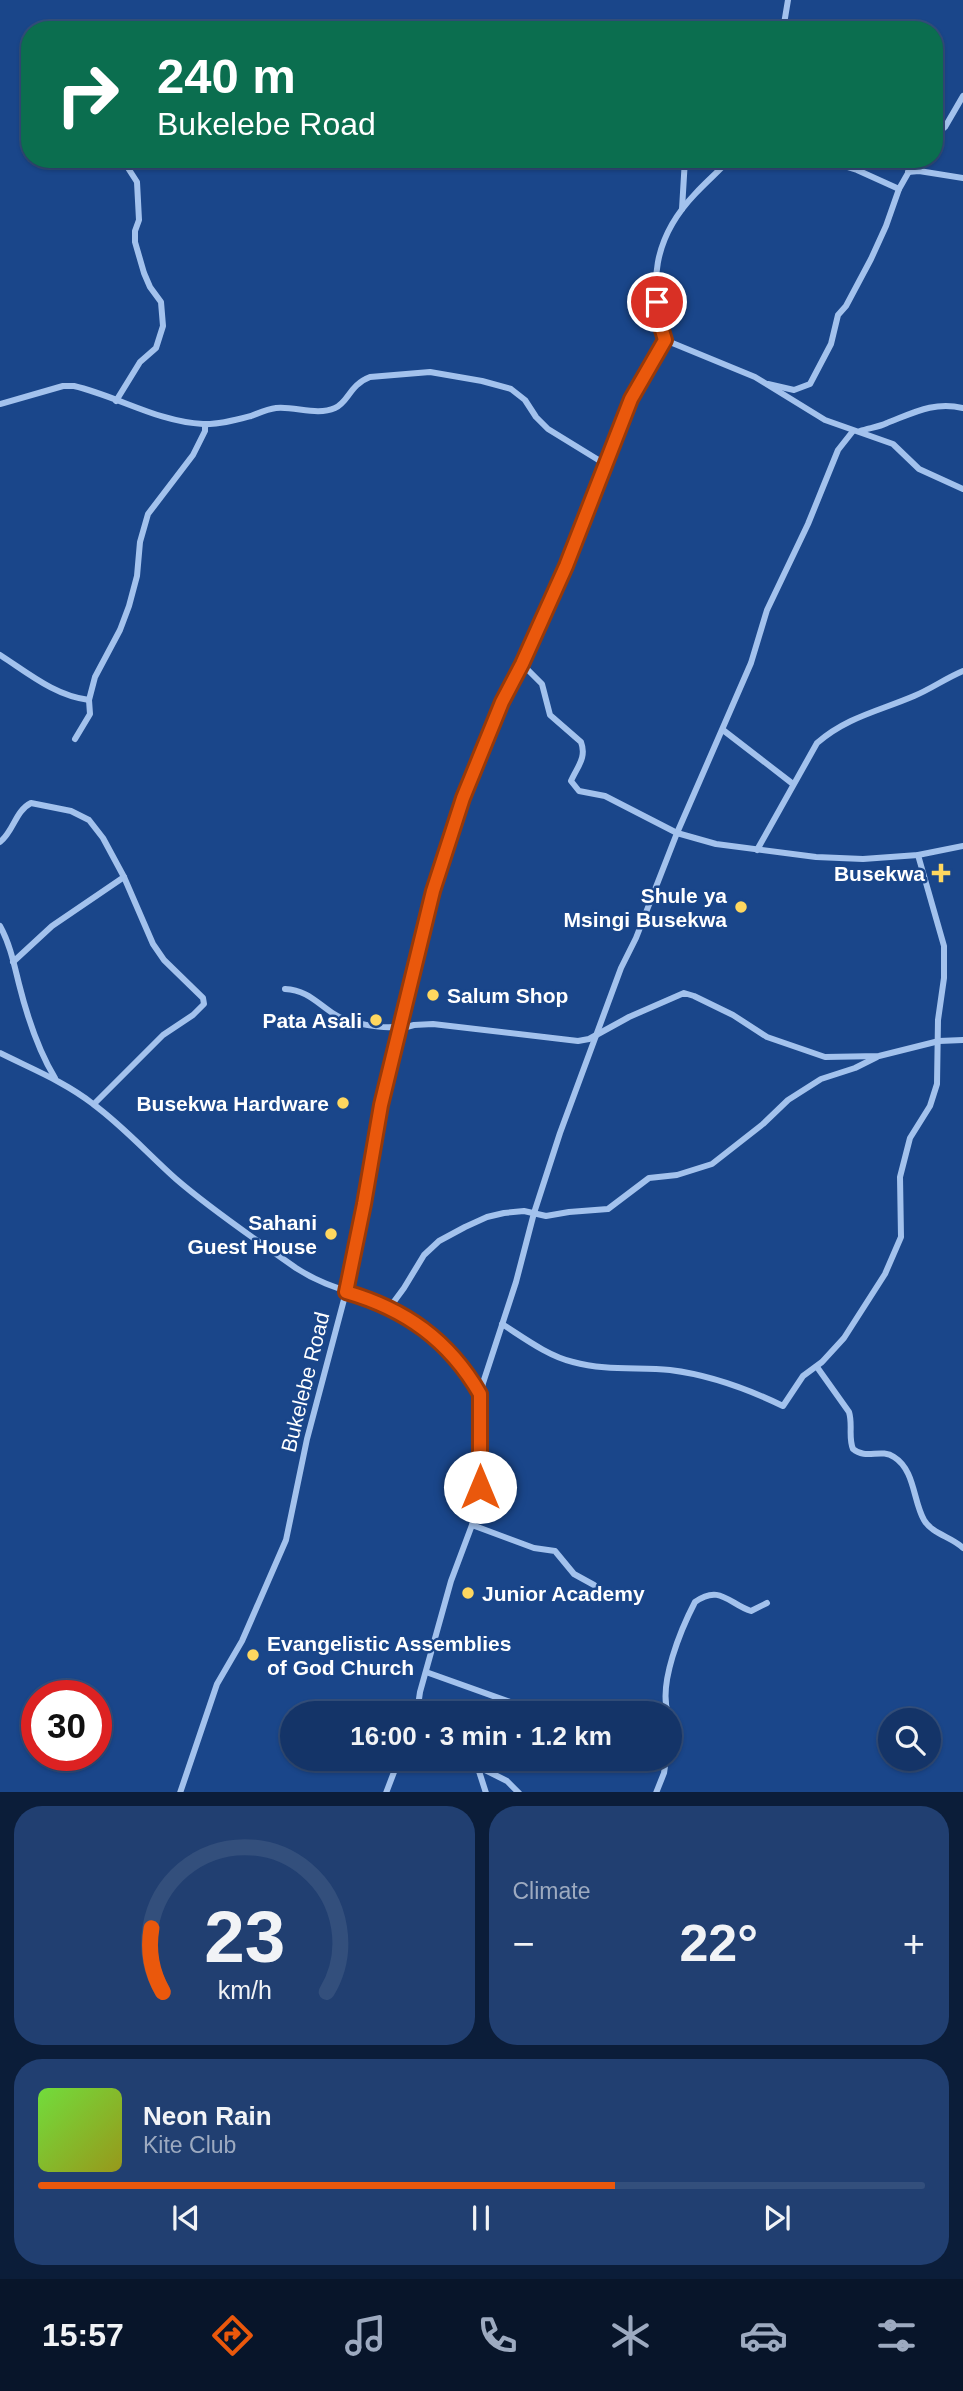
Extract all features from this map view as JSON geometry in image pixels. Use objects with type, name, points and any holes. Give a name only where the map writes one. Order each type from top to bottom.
[{"type":"street","points":[[784,21],[788,0]]},
{"type":"street","points":[[943,129],[963,96]]},
{"type":"street","points":[[116,401],[140,362],[156,348],[163,326],[161,302],[147,280],[135,242],[139,220],[137,182],[128,168]]},
{"type":"street","points":[[682,209],[684,168]]},
{"type":"street","points":[[721,168],[682,209],[660,249],[655,286],[658,317],[665,340],[766,384],[802,407],[855,431],[893,444],[919,469],[963,489]]},
{"type":"street","points":[[850,168],[899,189]]},
{"type":"street","points":[[766,384],[772,383],[794,390],[810,384],[831,344],[838,315],[887,226],[899,189],[910,168]]},
{"type":"street","points":[[908,172],[963,178]]},
{"type":"street","name":"Bukelebe Road","points":[[180,1792],[217,1684],[242,1641],[286,1540],[315,1405],[346,1292],[381,1105],[433,891],[463,798],[502,702],[566,566],[631,399],[665,340]]},
{"type":"street","points":[[0,404],[70,386],[171,418],[205,424],[279,408],[332,410],[362,380],[430,372],[482,380],[511,388],[525,400],[548,429],[605,464]]},
{"type":"street","points":[[418,1701],[451,1581],[472,1525],[480,1487],[480,1394],[516,1282],[534,1213],[560,1133],[621,968],[751,663],[767,610],[808,524],[838,450],[855,431],[886,424],[914,411],[937,405],[963,408]]},
{"type":"street","points":[[75,739],[90,714],[89,700],[95,677],[129,606],[140,542],[148,514],[193,455],[205,431],[205,424]]},
{"type":"street","points":[[0,655],[51,688],[69,697],[89,700]]},
{"type":"street","points":[[522,664],[542,684],[550,715],[581,741],[582,763],[571,781],[575,789],[605,796],[677,833],[716,844],[816,858],[863,859],[918,855],[963,846]]},
{"type":"street","points":[[757,850],[817,743],[838,726],[916,695],[963,671]]},
{"type":"street","points":[[723,730],[793,785]]},
{"type":"street","points":[[0,842],[29,803],[71,811],[89,820],[103,838],[124,877],[153,944],[164,960],[202,995],[204,1003],[163,1035],[94,1104]]},
{"type":"street","points":[[502,1324],[574,1363],[687,1373],[742,1388],[783,1406],[803,1376],[817,1367],[844,1339],[877,1288],[899,1243],[902,1231],[900,1177],[910,1138],[926,1114],[939,1074],[938,1020],[944,978],[944,946],[918,855]]},
{"type":"street","points":[[13,962],[52,926],[124,877]]},
{"type":"street","points":[[0,926],[36,1039],[56,1080]]},
{"type":"street","points":[[285,989],[300,990],[337,1017],[389,1028],[433,1024],[578,1041],[597,1035],[629,1017],[684,993],[733,1015],[767,1037],[816,1055],[878,1056],[939,1041],[963,1040]]},
{"type":"street","points":[[0,1053],[56,1080],[94,1104],[176,1179],[227,1220],[318,1282],[390,1307],[412,1321],[438,1340],[480,1394]]},
{"type":"street","points":[[390,1307],[424,1255],[439,1241],[487,1217],[515,1211],[546,1216],[608,1209],[649,1178],[677,1175],[712,1164],[763,1124],[788,1100],[821,1079],[855,1068],[878,1056]]},
{"type":"street","points":[[817,1367],[849,1412],[852,1420],[853,1449],[863,1455],[885,1454],[896,1458],[909,1478],[927,1524],[963,1548]]},
{"type":"street","points":[[472,1525],[534,1548],[555,1552],[574,1574],[594,1585]]},
{"type":"street","points":[[668,1701],[671,1662],[695,1602],[702,1597],[720,1595],[751,1611],[767,1603]]},
{"type":"street","points":[[426,1672],[507,1701]]},
{"type":"street","points":[[386,1792],[394,1771]]},
{"type":"street","points":[[479,1771],[486,1792]]},
{"type":"street","points":[[488,1771],[507,1781],[518,1792]]},
{"type":"street","points":[[656,1792],[664,1771]]},
{"type":"place","name":"Busekwa","points":[[941,873]]},
{"type":"place","name":"Shule ya Msingi Busekwa","points":[[741,907]]},
{"type":"place","name":"Salum Shop","points":[[433,995]]},
{"type":"place","name":"Pata Asali","points":[[376,1020]]},
{"type":"place","name":"Busekwa Hardware","points":[[343,1103]]},
{"type":"place","name":"Sahani Guest House","points":[[331,1234]]},
{"type":"place","name":"Junior Academy","points":[[468,1593]]},
{"type":"place","name":"Evangelistic Assemblies of God Church","points":[[253,1655]]},
{"type":"route","points":[[480,1487],[480,1394],[474,1382],[427,1331],[390,1307],[346,1292],[381,1105],[433,891],[463,798],[502,702],[566,566],[631,399],[665,340],[658,317],[657,302]]}]
